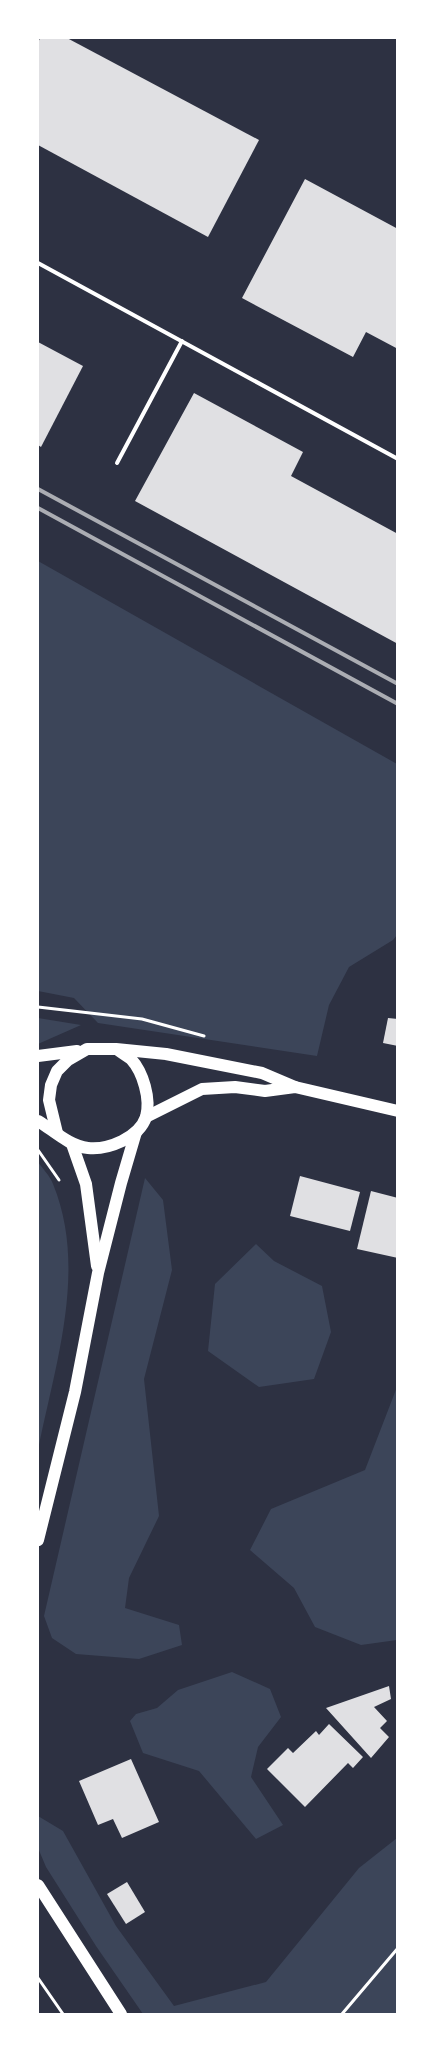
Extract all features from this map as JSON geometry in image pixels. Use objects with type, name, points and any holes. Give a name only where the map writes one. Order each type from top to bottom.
[{"type":"main road","points":[[56,1133],[49,1100],[51,1085],[57,1071],[68,1060],[88,1049]]},
{"type":"main road","points":[[38,1056],[88,1049],[116,1049],[166,1054],[262,1073],[295,1087],[398,1111]]},
{"type":"main road","points":[[116,1049],[130,1059],[140,1074],[147,1096],[146,1117]]},
{"type":"main road","points":[[38,1540],[75,1392],[98,1274],[136,1132],[146,1117],[202,1089],[235,1087],[265,1091],[295,1087]]},
{"type":"main road","points":[[38,1121],[72,1144],[88,1148],[105,1147],[122,1141],[136,1132]]},
{"type":"main road","points":[[72,1144],[86,1184],[98,1274]]},
{"type":"main road","points":[[38,1885],[121,2014]]},
{"type":"lane","points":[[38,263],[398,459]]},
{"type":"lane","points":[[116,463],[182,342]]},
{"type":"path","points":[[342,2014],[398,1948]]},
{"type":"path","points":[[38,1978],[62,2014]]},
{"type":"shaded area","points":[[38,561],[397,764],[397,935],[393,940],[349,967],[329,1005],[317,1056],[98,1023],[74,998],[38,991]]},
{"type":"shaded area","points":[[38,1018],[81,1025],[38,1044]]},
{"type":"shaded area","points":[[38,1162],[52,1181],[63,1216],[68,1249],[68,1283],[59,1351],[38,1450]]},
{"type":"shaded area","points":[[145,1178],[163,1200],[172,1270],[144,1379],[159,1516],[129,1578],[125,1608],[179,1625],[182,1645],[139,1659],[76,1654],[52,1638],[44,1616]]},
{"type":"shaded area","points":[[256,1244],[274,1261],[322,1286],[331,1332],[314,1379],[259,1387],[208,1351],[215,1284]]},
{"type":"shaded area","points":[[397,1387],[397,1640],[361,1645],[315,1627],[294,1588],[250,1550],[271,1509],[365,1470]]},
{"type":"shaded area","points":[[232,1672],[270,1689],[281,1717],[258,1747],[251,1777],[283,1825],[256,1839],[199,1771],[143,1753],[130,1721],[136,1714],[157,1708],[178,1690]]},
{"type":"shaded area","points":[[38,1816],[63,1831],[116,1926],[174,2006],[266,1982],[359,1868],[397,1838],[397,2014],[143,2014],[96,1946],[46,1867],[38,1848]]},
{"type":"building","points":[[40,38],[67,38],[259,140],[208,237],[38,145],[38,43]]},
{"type":"building","points":[[305,179],[398,229],[398,349],[366,332],[353,357],[242,298]]},
{"type":"building","points":[[38,342],[83,366],[41,447],[38,445]]},
{"type":"building","points":[[194,393],[303,452],[291,476],[398,534],[398,644],[135,501]]},
{"type":"building","points":[[388,1018],[398,1019],[398,1046],[383,1043]]},
{"type":"building","points":[[300,1176],[360,1192],[350,1231],[290,1216]]},
{"type":"building","points":[[371,1191],[398,1198],[398,1258],[357,1249]]},
{"type":"building","points":[[389,1686],[391,1699],[374,1707],[387,1721],[380,1728],[389,1737],[371,1758],[326,1708]]},
{"type":"building","points":[[329,1724],[363,1757],[353,1768],[348,1763],[305,1807],[267,1769],[288,1748],[293,1753],[316,1731],[319,1735]]},
{"type":"building","points":[[131,1759],[159,1822],[122,1838],[113,1819],[98,1825],[79,1781]]},
{"type":"building","points":[[127,1882],[145,1912],[126,1924],[107,1894]]},
{"type":"railway","points":[[38,489],[398,684]]},
{"type":"railway","points":[[38,508],[398,704]]}]
